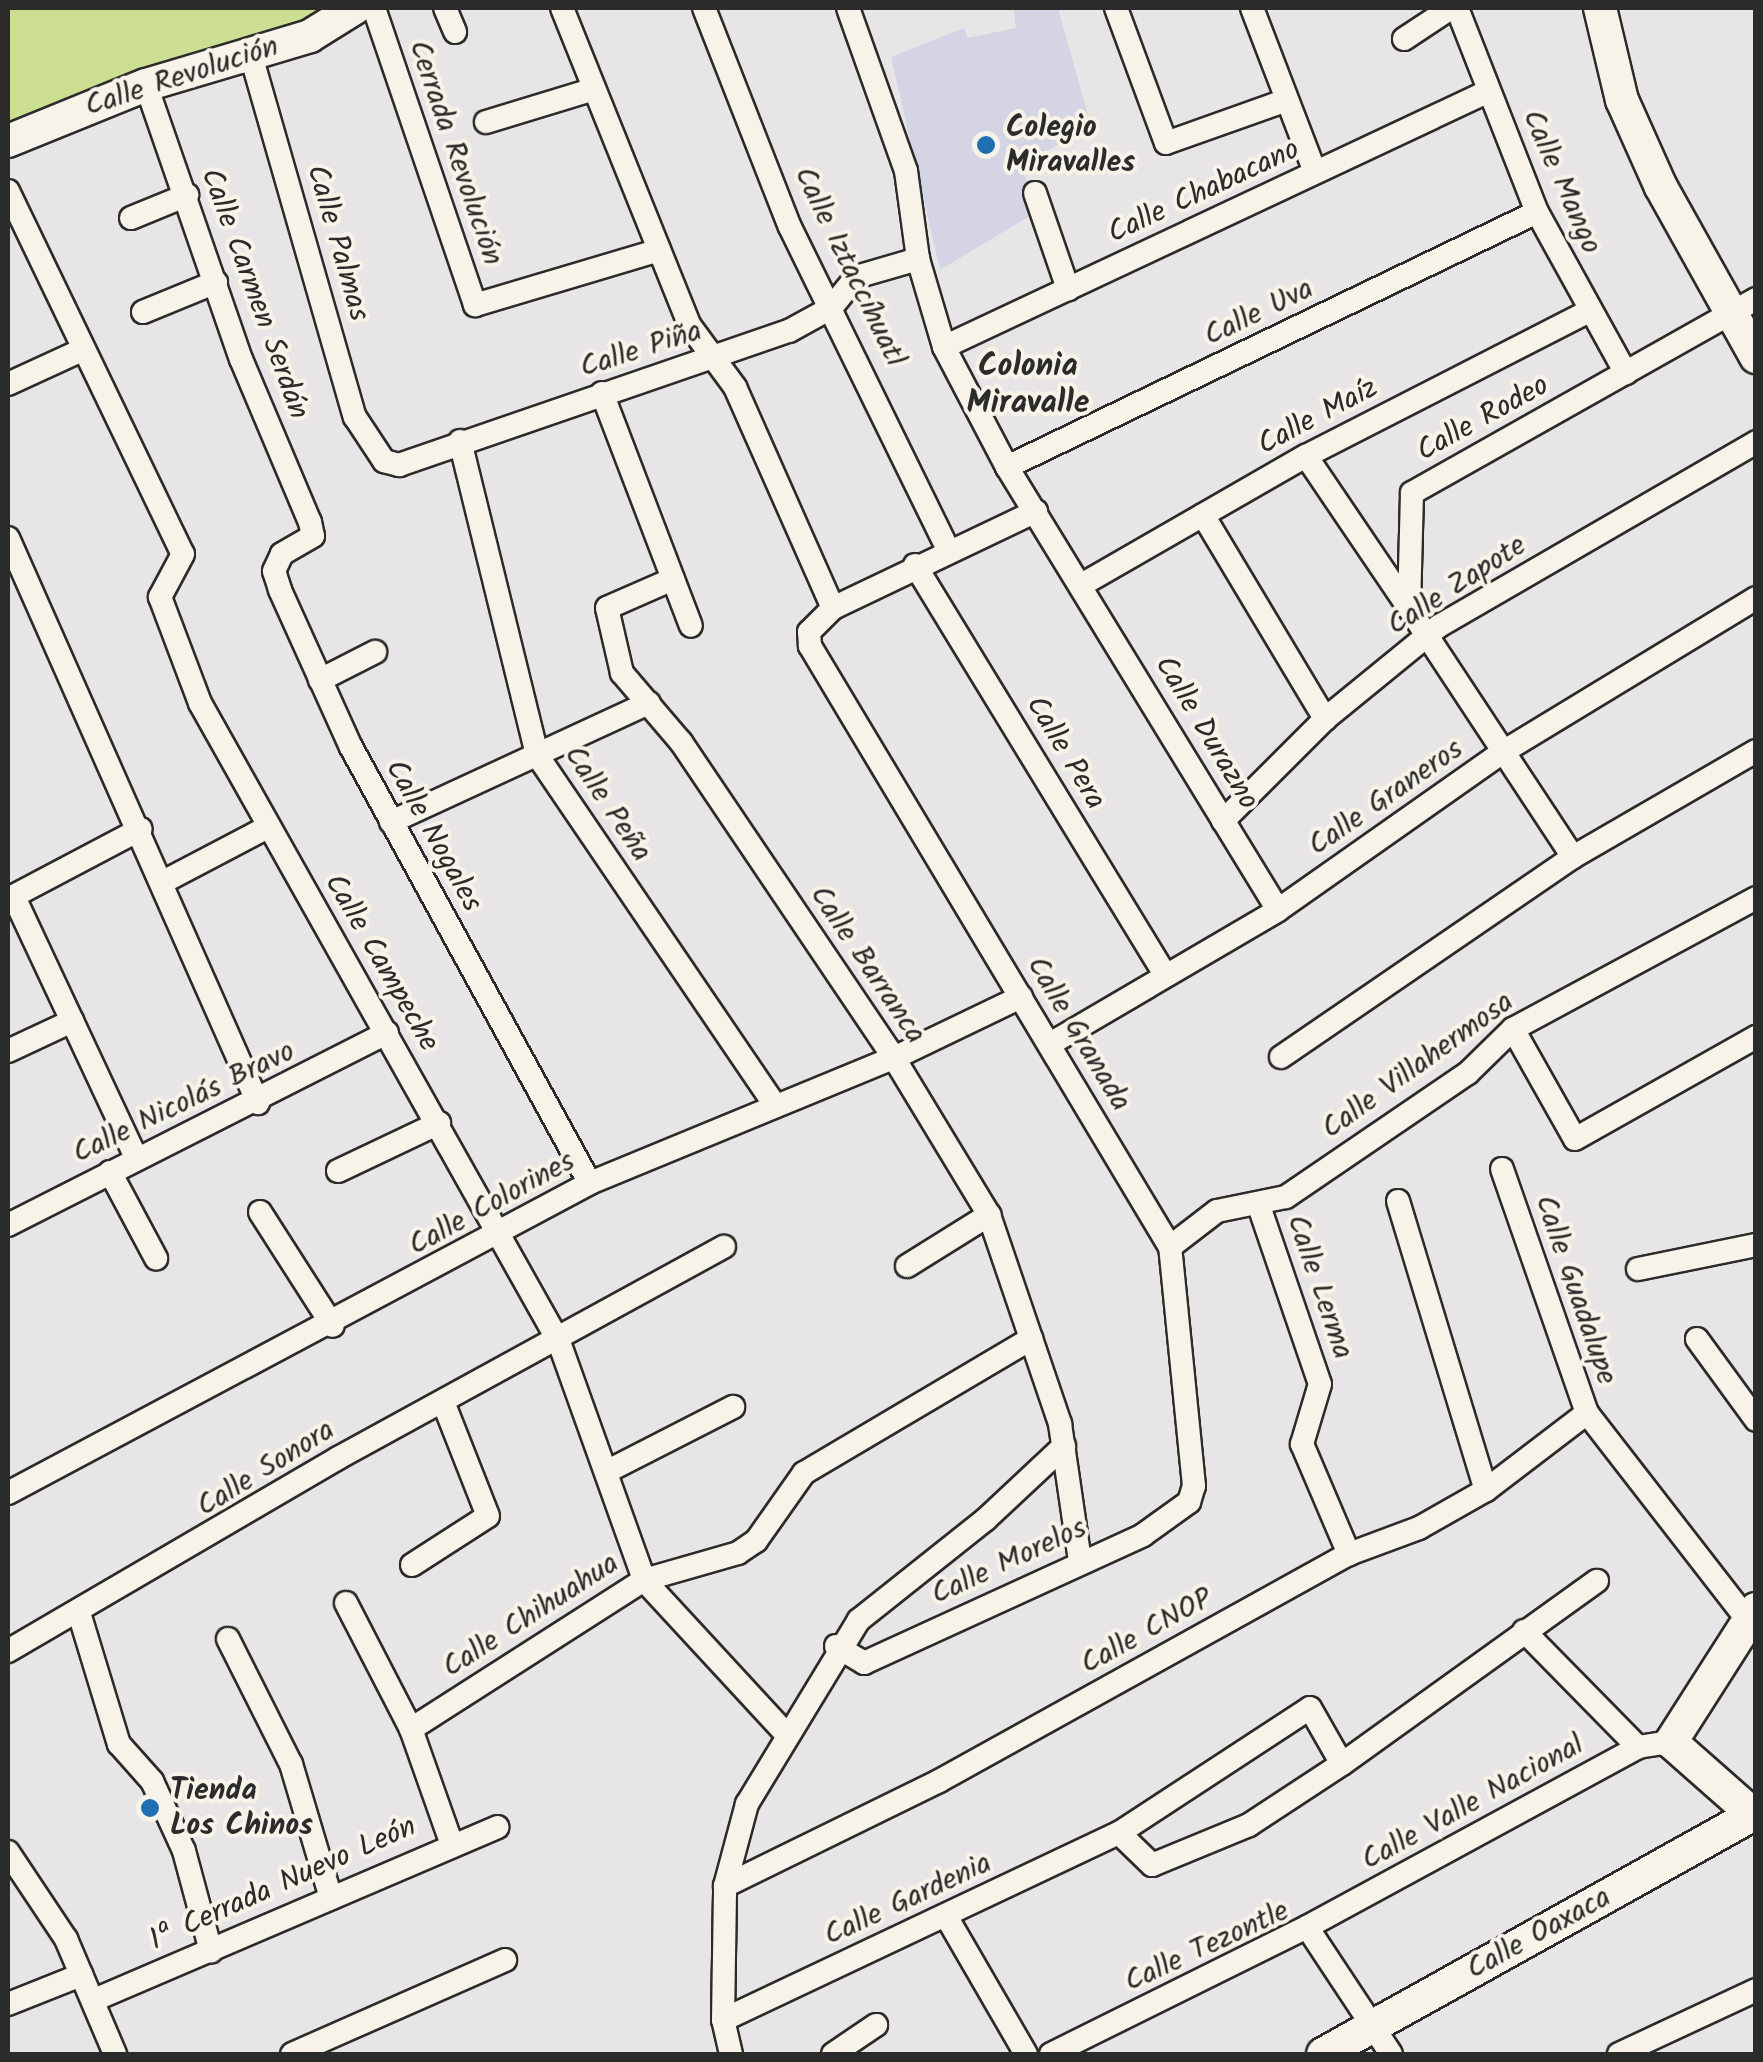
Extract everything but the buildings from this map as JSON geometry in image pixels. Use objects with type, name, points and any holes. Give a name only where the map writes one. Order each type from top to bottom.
[{"type":"street","name":"Calle Revolución","points":[[8,141],[146,86],[310,36],[355,8]]},
{"type":"street","name":"Cerrada Revolución","points":[[374,8],[475,305],[660,250]]},
{"type":"street","points":[[445,8],[455,32]]},
{"type":"street","points":[[562,8],[590,90],[690,326],[716,358],[833,608],[948,549],[1036,511]]},
{"type":"street","name":"Calle Iztaccíhuatl","points":[[704,8],[831,308],[948,549]]},
{"type":"street","name":"Calle Durazno","points":[[848,8],[906,171],[918,259],[944,348],[1007,467],[1083,584],[1278,910]]},
{"type":"street","points":[[1116,8],[1166,143],[1284,101]]},
{"type":"street","points":[[1404,39],[1454,8]]},
{"type":"street","name":"Calle Mango","points":[[1454,8],[1537,212],[1587,312],[1626,373]]},
{"type":"street","points":[[1600,8],[1622,100],[1742,306],[1756,358]]},
{"type":"street","points":[[1258,11],[1284,101],[1315,172]]},
{"type":"street","name":"Calle Palmas","points":[[250,52],[371,449]]},
{"type":"street","name":"Calle Carmen Serdán","points":[[146,86],[216,282],[310,522]]},
{"type":"street","points":[[486,122],[590,90]]},
{"type":"street","name":"Calle Chabacano","points":[[944,348],[1489,91]]},
{"type":"street","name":"Calle Campeche","points":[[8,191],[80,351],[182,554],[160,597],[200,703],[264,828],[439,1123],[559,1342],[644,1580],[787,1735]]},
{"type":"street","points":[[1035,193],[1068,289]]},
{"type":"street","points":[[130,218],[186,195]]},
{"type":"street","name":"Calle Uva","points":[[1007,467],[1537,212]]},
{"type":"street","name":"Calle Piña","points":[[371,449],[400,465],[460,441],[716,358],[831,308],[856,278],[918,259]]},
{"type":"street","points":[[143,312],[216,282]]},
{"type":"street","name":"Calle Rodeo","points":[[1409,608],[1412,493],[1742,306]]},
{"type":"street","name":"Calle Maíz","points":[[1083,584],[1306,456],[1587,312]]},
{"type":"street","points":[[8,384],[80,351]]},
{"type":"street","points":[[602,393],[691,626]]},
{"type":"street","name":"Calle Peña","points":[[460,441],[537,754],[774,1104]]},
{"type":"street","name":"Calle Zapote","points":[[1223,821],[1324,719],[1426,636],[1756,442]]},
{"type":"street","points":[[1306,456],[1573,857]]},
{"type":"street","points":[[1203,515],[1324,719]]},
{"type":"street","name":"Calle Nogales","points":[[310,522],[313,536],[282,554],[274,571],[320,680],[391,822],[590,1183]]},
{"type":"street","points":[[8,538],[141,828],[258,1103]]},
{"type":"street","name":"Calle Pera","points":[[915,565],[1164,972]]},
{"type":"street","name":"Calle Barranca","points":[[673,579],[607,608],[622,673],[649,703],[894,1058],[989,1216],[1064,1446],[1080,1561]]},
{"type":"street","name":"Calle Graneros","points":[[1050,1044],[1164,972],[1278,910],[1503,752],[1756,598]]},
{"type":"street","name":"Calle Granada","points":[[833,608],[810,632],[810,646],[1170,1248],[1194,1486]]},
{"type":"street","points":[[320,680],[375,652]]},
{"type":"street","points":[[391,822],[649,703]]},
{"type":"street","points":[[1281,1057],[1573,857],[1756,751]]},
{"type":"street","points":[[136,1158],[10,898],[141,828]]},
{"type":"street","points":[[162,882],[264,828]]},
{"type":"street","name":"Calle Villahermosa","points":[[1170,1248],[1217,1211],[1259,1206],[1286,1197],[1428,1101],[1512,1028],[1756,898]]},
{"type":"street","name":"Calle Colorines","points":[[8,1494],[333,1326],[590,1183],[774,1104],[894,1058],[1020,996]]},
{"type":"street","points":[[8,1051],[72,1021]]},
{"type":"street","points":[[1512,1028],[1575,1138],[1752,1048]]},
{"type":"street","name":"Calle Nicolás Bravo","points":[[8,1224],[136,1158],[258,1103],[387,1033]]},
{"type":"street","points":[[338,1171],[439,1123]]},
{"type":"street","name":"Calle Guadalupe","points":[[1502,1169],[1586,1413],[1750,1613]]},
{"type":"street","points":[[110,1172],[156,1258]]},
{"type":"street","points":[[1398,1201],[1486,1490]]},
{"type":"street","name":"Calle Lerma","points":[[1259,1206],[1320,1384],[1302,1444],[1349,1554]]},
{"type":"street","points":[[260,1212],[333,1326]]},
{"type":"street","points":[[907,1266],[989,1216]]},
{"type":"street","points":[[1638,1269],[1756,1245]]},
{"type":"street","name":"Calle Sonora","points":[[8,1652],[80,1616],[442,1402],[559,1342],[724,1248]]},
{"type":"street","name":"Calle Chihuahua","points":[[411,1729],[644,1580],[747,1547],[804,1473],[1031,1338]]},
{"type":"street","points":[[1697,1340],[1756,1420]]},
{"type":"street","points":[[412,1565],[488,1516],[442,1402]]},
{"type":"street","points":[[606,1472],[733,1407]]},
{"type":"street","name":"Calle CNOP","points":[[724,1886],[939,1781],[1349,1554],[1419,1528],[1486,1490],[1586,1413]]},
{"type":"street","points":[[730,2054],[723,2020],[724,1886],[747,1804],[836,1646],[1064,1446]]},
{"type":"street","name":"Calle Morelos","points":[[836,1646],[864,1663],[1170,1519],[1194,1486]]},
{"type":"street","points":[[1119,1833],[1152,1864],[1249,1824],[1342,1764],[1597,1581]]},
{"type":"street","points":[[346,1603],[411,1729],[450,1842]]},
{"type":"street","points":[[1654,1744],[1750,1613]]},
{"type":"street","points":[[80,1616],[119,1744],[152,1781],[184,1851],[211,1951]]},
{"type":"street","points":[[1524,1631],[1654,1744],[1755,1815]]},
{"type":"street","points":[[228,1639],[290,1764],[331,1898]]},
{"type":"street","name":"Calle Gardenia","points":[[723,2020],[1119,1833],[1310,1708],[1342,1764]]},
{"type":"street","name":"Calle Valle Nacional","points":[[1307,1927],[1654,1744]]},
{"type":"street","name":"Calle Oaxaca","points":[[1323,2054],[1382,2041],[1755,1815]]},
{"type":"street","name":"1ª Cerrada Nuevo León","points":[[94,2000],[450,1842],[498,1827]]},
{"type":"street","points":[[8,1852],[81,1975],[114,2054]]},
{"type":"street","points":[[946,1916],[1026,2054]]},
{"type":"street","name":"Calle Tezontle","points":[[1051,2054],[1307,1927],[1382,2041]]},
{"type":"street","points":[[292,2054],[506,1960]]},
{"type":"street","points":[[8,2004],[81,1975]]},
{"type":"street","points":[[1619,2054],[1756,1990]]},
{"type":"street","points":[[834,2054],[876,2025]]},
{"type":"shaded area","name":"Colegio Miravalles","points":[[1014,8],[1058,8],[1091,126],[1023,165],[1033,214],[940,270],[891,57],[964,28],[967,38],[1016,28]]},
{"type":"green space","points":[[8,8],[375,8],[8,153]]},
{"type":"place","name":"Colegio Miravalles","points":[[986,145]]},
{"type":"place","name":"Tienda Los Chinos","points":[[150,1808]]},
{"type":"district","name":"Colonia Miravalle","points":[[1028,386]]}]
